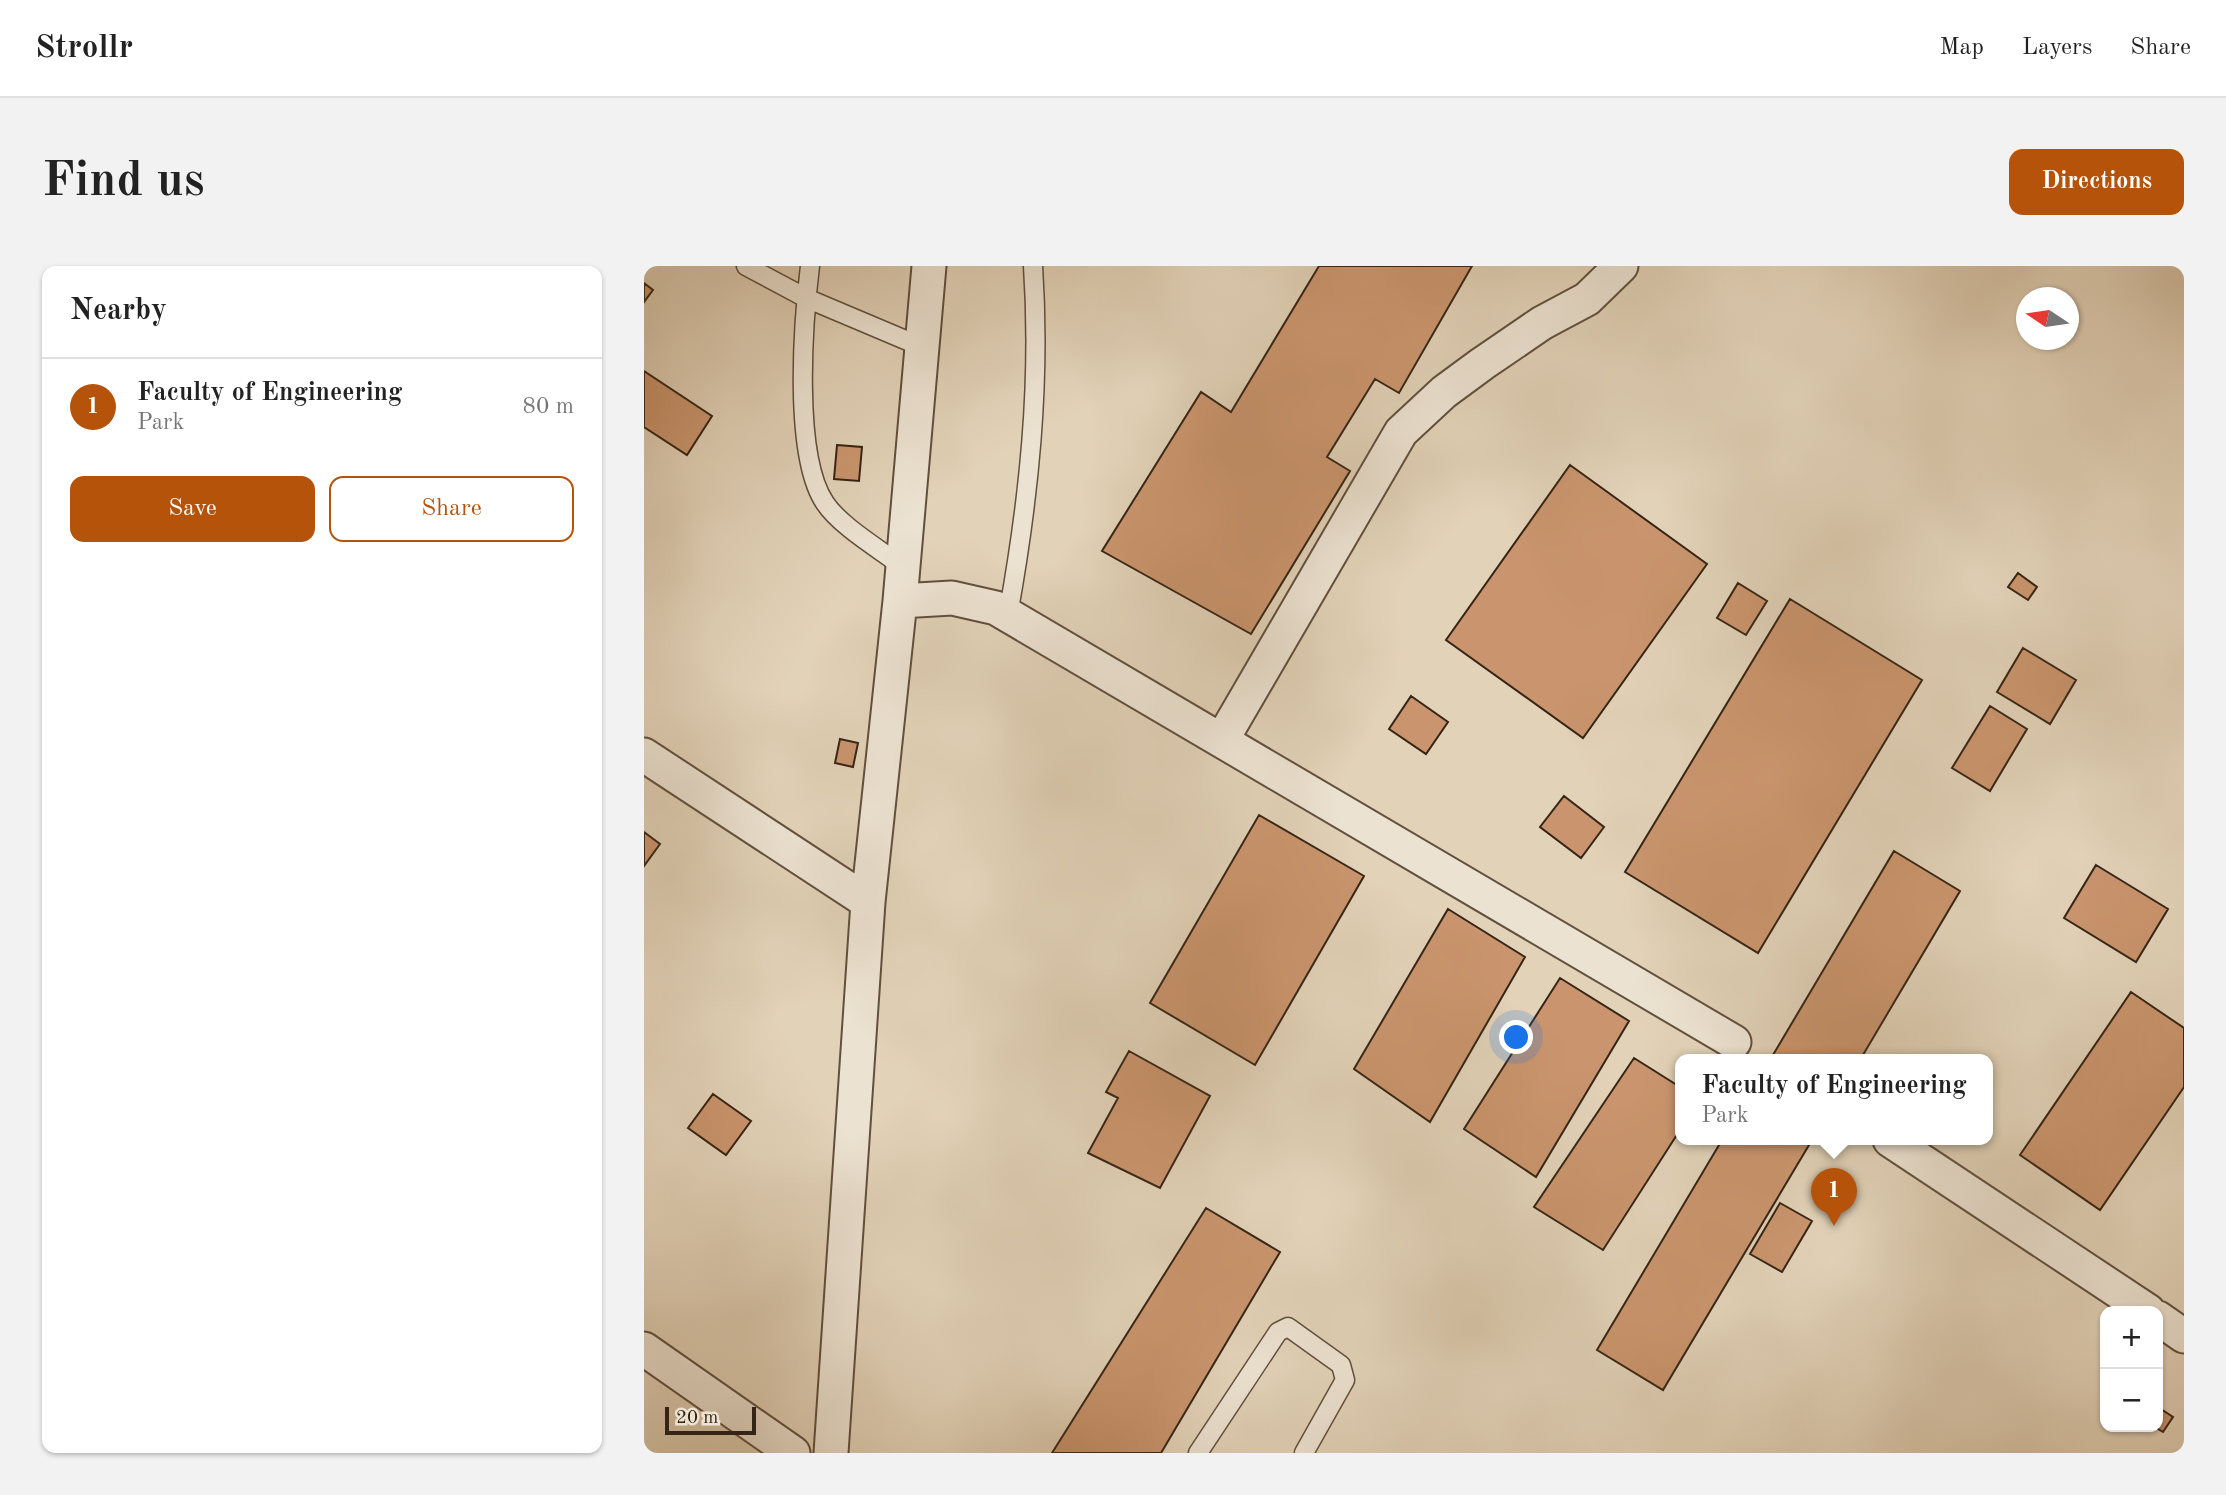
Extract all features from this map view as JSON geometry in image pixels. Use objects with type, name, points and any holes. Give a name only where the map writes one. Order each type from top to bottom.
[{"type":"street","points":[[831,1453],[868,902],[900,601],[929,266]]},
{"type":"street","points":[[1223,738],[1401,432],[1444,392],[1542,323],[1587,299],[1621,266]]},
{"type":"street","points":[[900,601],[952,598],[996,608],[1223,738],[1734,1042]]},
{"type":"street","points":[[644,755],[868,902]]},
{"type":"street","points":[[1899,1145],[2140,1306]]},
{"type":"street","points":[[2163,1321],[2184,1336]]},
{"type":"street","points":[[644,1349],[793,1453]]},
{"type":"lane","points":[[746,266],[806,298],[922,347]]},
{"type":"lane","points":[[810,266],[804,357],[810,467],[825,503],[903,567]]},
{"type":"lane","points":[[1008,615],[1034,426],[1037,329],[1033,266]]},
{"type":"lane","points":[[1198,1453],[1282,1327],[1288,1327],[1341,1365],[1345,1372],[1345,1380],[1304,1453]]},
{"type":"building","points":[[1319,266],[1472,266],[1399,393],[1375,379],[1327,457],[1350,471],[1251,634],[1102,551],[1201,392],[1231,412]]},
{"type":"building","points":[[644,283],[653,290],[644,302]]},
{"type":"building","points":[[644,371],[712,416],[687,455],[644,427]]},
{"type":"building","points":[[837,445],[862,447],[859,481],[834,479]]},
{"type":"building","points":[[1570,465],[1707,564],[1583,738],[1446,640]]},
{"type":"building","points":[[2018,573],[2037,587],[2028,600],[2008,587]]},
{"type":"building","points":[[1738,583],[1767,601],[1746,635],[1717,618]]},
{"type":"building","points":[[1790,599],[1922,680],[1758,953],[1625,872]]},
{"type":"building","points":[[2023,648],[2076,680],[2050,724],[1997,692]]},
{"type":"building","points":[[1411,696],[1448,722],[1426,754],[1389,729]]},
{"type":"building","points":[[1990,706],[2027,729],[1990,791],[1952,768]]},
{"type":"building","points":[[840,739],[858,743],[853,767],[835,763]]},
{"type":"building","points":[[1564,796],[1604,827],[1581,858],[1540,827]]},
{"type":"building","points":[[1259,815],[1364,876],[1255,1065],[1150,1003]]},
{"type":"building","points":[[644,832],[660,844],[644,866]]},
{"type":"building","points":[[1894,851],[1960,891],[1864,1054],[1774,1054]]},
{"type":"building","points":[[2096,865],[2168,909],[2136,962],[2064,918]]},
{"type":"building","points":[[1448,909],[1525,957],[1430,1122],[1354,1069]]},
{"type":"building","points":[[1560,978],[1629,1021],[1536,1177],[1464,1129]]},
{"type":"building","points":[[2131,992],[2184,1028],[2184,1087],[2100,1210],[2020,1155]]},
{"type":"building","points":[[1129,1051],[1210,1096],[1160,1188],[1088,1153],[1118,1098],[1106,1092]]},
{"type":"building","points":[[1634,1058],[1675,1084],[1675,1138],[1603,1250],[1534,1207]]},
{"type":"building","points":[[713,1094],[751,1121],[726,1155],[688,1128]]},
{"type":"building","points":[[1719,1145],[1809,1145],[1663,1390],[1597,1350]]},
{"type":"building","points":[[1780,1203],[1812,1221],[1782,1272],[1750,1254]]},
{"type":"building","points":[[1206,1208],[1280,1252],[1161,1453],[1052,1453]]},
{"type":"building","points":[[2163,1410],[2173,1417],[2163,1432]]},
{"type":"place","name":"Faculty of Engineering","points":[[1834,1226]]}]
